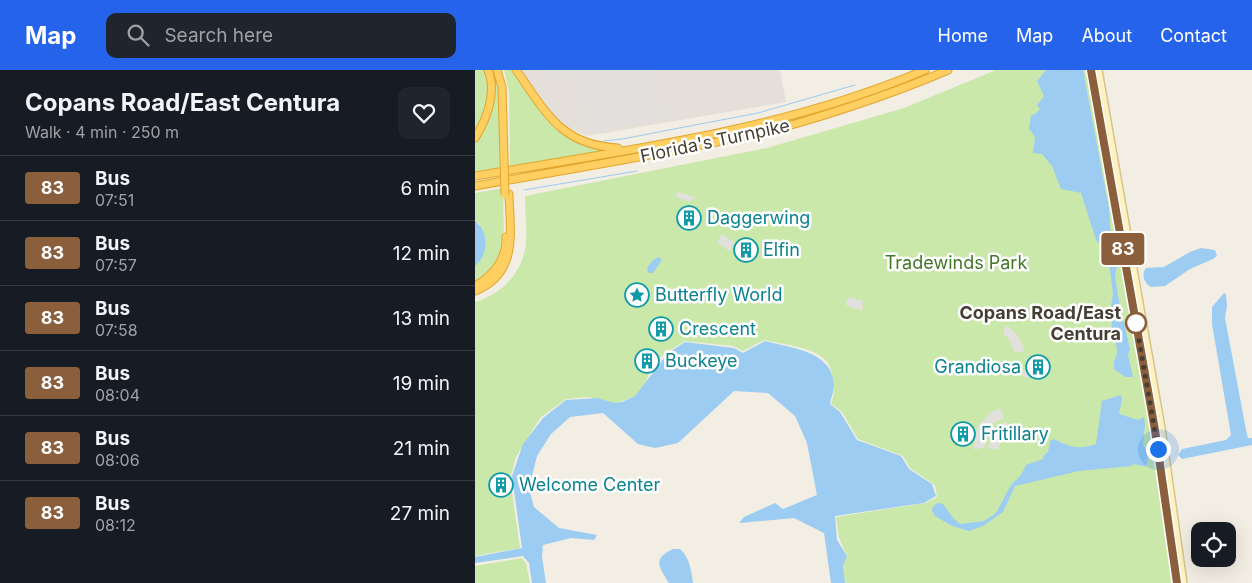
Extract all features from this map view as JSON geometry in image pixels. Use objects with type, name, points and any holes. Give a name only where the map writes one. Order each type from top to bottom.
[{"type":"highway","points":[[475,138],[483,123],[489,105],[491,88],[488,70]]},
{"type":"highway","points":[[497,70],[502,87],[506,157]]},
{"type":"highway","points":[[475,286],[491,275],[501,260],[506,242],[506,88],[501,70]]},
{"type":"highway","points":[[516,70],[550,118],[566,132],[579,140],[593,145],[631,149]]},
{"type":"highway","name":"Florida's Turnpike","points":[[475,176],[737,130],[853,98],[925,70]]},
{"type":"highway","name":"Florida's Turnpike","points":[[475,186],[612,163],[797,124],[912,85],[948,70]]},
{"type":"highway","points":[[475,291],[494,280],[508,257],[511,240],[507,194]]},
{"type":"main road","points":[[1091,70],[1150,401],[1177,583]]},
{"type":"main road","points":[[1099,70],[1157,399],[1184,583]]},
{"type":"main road","points":[[1100,119],[1108,118]]},
{"type":"main road","points":[[1150,401],[1157,399]]},
{"type":"shaded area","points":[[520,70],[780,70],[786,102],[587,136],[560,124]]},
{"type":"shaded area","points":[[543,70],[652,70],[661,119],[590,132],[584,105],[577,105],[571,75],[545,81]]},
{"type":"shaded area","points":[[677,192],[696,197],[690,202],[676,197]]},
{"type":"shaded area","points":[[722,234],[735,243],[729,251],[717,242]]},
{"type":"shaded area","points":[[849,297],[863,301],[862,311],[845,305]]},
{"type":"shaded area","points":[[1007,325],[1018,336],[1016,338],[1019,337],[1025,351],[1015,353],[1009,339],[1003,333]]},
{"type":"shaded area","points":[[1029,362],[1033,376],[1023,378],[1022,371],[1024,371]]},
{"type":"shaded area","points":[[1001,408],[1004,418],[993,423],[986,437],[985,447],[974,450],[978,426],[990,413]]},
{"type":"shaded area","points":[[1005,421],[1011,430],[1003,436],[998,449],[991,449],[988,447],[993,434]]},
{"type":"green space","points":[[475,70],[486,70],[488,95],[475,135]]},
{"type":"green space","points":[[490,70],[494,70],[499,87],[502,167],[475,172],[475,141],[487,118]]},
{"type":"green space","points":[[504,70],[514,70],[546,117],[577,141],[605,151],[510,166],[509,92]]},
{"type":"green space","name":"Tradewinds Park","points":[[996,70],[1087,70],[1143,385],[1174,583],[845,583],[843,566],[847,556],[839,538],[836,517],[926,503],[937,497],[935,485],[910,468],[903,456],[858,439],[842,412],[831,404],[834,390],[832,376],[828,364],[822,357],[798,347],[764,340],[743,351],[733,346],[685,341],[664,354],[657,361],[650,371],[644,386],[635,396],[615,404],[604,403],[590,397],[566,399],[540,418],[516,457],[510,479],[520,548],[475,556],[475,302],[495,293],[503,287],[517,271],[522,261],[526,240],[525,196],[767,148],[904,108]]},
{"type":"green space","points":[[503,188],[504,240],[499,261],[475,285],[475,266],[478,263],[480,224],[475,221],[475,193]]},
{"type":"green space","points":[[522,558],[526,563],[530,583],[475,583],[475,566]]},
{"type":"water","points":[[1046,70],[1083,70],[1109,209],[1112,252],[1117,267],[1115,276],[1130,349],[1128,355],[1133,377],[1125,377],[1114,369],[1117,349],[1112,323],[1108,316],[1110,314],[1113,293],[1109,264],[1104,248],[1096,240],[1081,193],[1061,189],[1052,166],[1042,154],[1033,153],[1035,137],[1029,129],[1031,115],[1040,109],[1037,105],[1044,96],[1037,81]]},
{"type":"water","points":[[475,221],[483,231],[485,250],[480,261],[475,266]]},
{"type":"water","points":[[1201,248],[1215,250],[1217,256],[1190,269],[1165,286],[1151,287],[1145,281],[1144,273],[1146,268],[1164,267]]},
{"type":"water","points":[[659,257],[662,260],[653,273],[649,273],[647,270],[648,266]]},
{"type":"water","points":[[1224,293],[1226,294],[1227,306],[1225,318],[1247,435],[1248,438],[1252,438],[1252,445],[1182,459],[1178,455],[1182,449],[1226,440],[1231,435],[1212,324],[1212,307]]},
{"type":"water","points":[[765,341],[798,349],[819,358],[832,374],[834,390],[830,404],[840,412],[857,440],[901,456],[909,469],[932,484],[936,496],[924,503],[835,516],[837,540],[847,556],[843,566],[845,583],[831,583],[824,533],[794,518],[739,523],[744,517],[775,503],[783,509],[817,495],[807,443],[795,416],[768,393],[734,391],[678,443],[655,448],[638,444],[603,413],[570,417],[551,434],[537,456],[529,488],[534,507],[559,528],[597,535],[594,540],[571,538],[543,545],[542,557],[546,583],[532,583],[529,563],[523,556],[475,563],[475,557],[522,548],[512,476],[523,444],[543,418],[566,400],[598,398],[614,403],[622,402],[635,396],[668,353],[685,342],[734,348],[743,353]]},
{"type":"water","points":[[1121,395],[1119,414],[1138,420],[1144,417],[1143,444],[1148,455],[1146,467],[1134,464],[1131,466],[1079,471],[1015,486],[1003,512],[983,526],[969,531],[952,526],[935,516],[932,510],[937,503],[943,504],[960,524],[984,521],[996,513],[1011,485],[1021,475],[1026,465],[1043,459],[1044,455],[1048,452],[1050,441],[1054,439],[1069,446],[1079,447],[1096,444],[1102,401]]},
{"type":"water","points":[[673,549],[680,549],[686,556],[690,564],[693,583],[669,583],[663,573],[659,564],[660,560],[662,556]]},
{"type":"waterway","points":[[604,141],[758,113],[855,85]]},
{"type":"waterway","points":[[524,190],[637,171]]},
{"type":"bus line","name":"83","points":[[1091,70],[1155,430],[1177,583]]},
{"type":"place","name":"Daggerwing","points":[[689,218]]},
{"type":"place","name":"Elfin","points":[[746,250]]},
{"type":"place","name":"Butterfly World","points":[[637,295]]},
{"type":"place","name":"Copans Road/East Centura","points":[[1136,323]]},
{"type":"place","name":"Crescent","points":[[661,329]]},
{"type":"place","name":"Buckeye","points":[[647,361]]},
{"type":"place","name":"Grandiosa","points":[[1038,367]]},
{"type":"place","name":"Fritillary","points":[[963,434]]},
{"type":"place","name":"Welcome Center","points":[[501,485]]},
{"type":"route","points":[[1136,323],[1158,449]]}]
